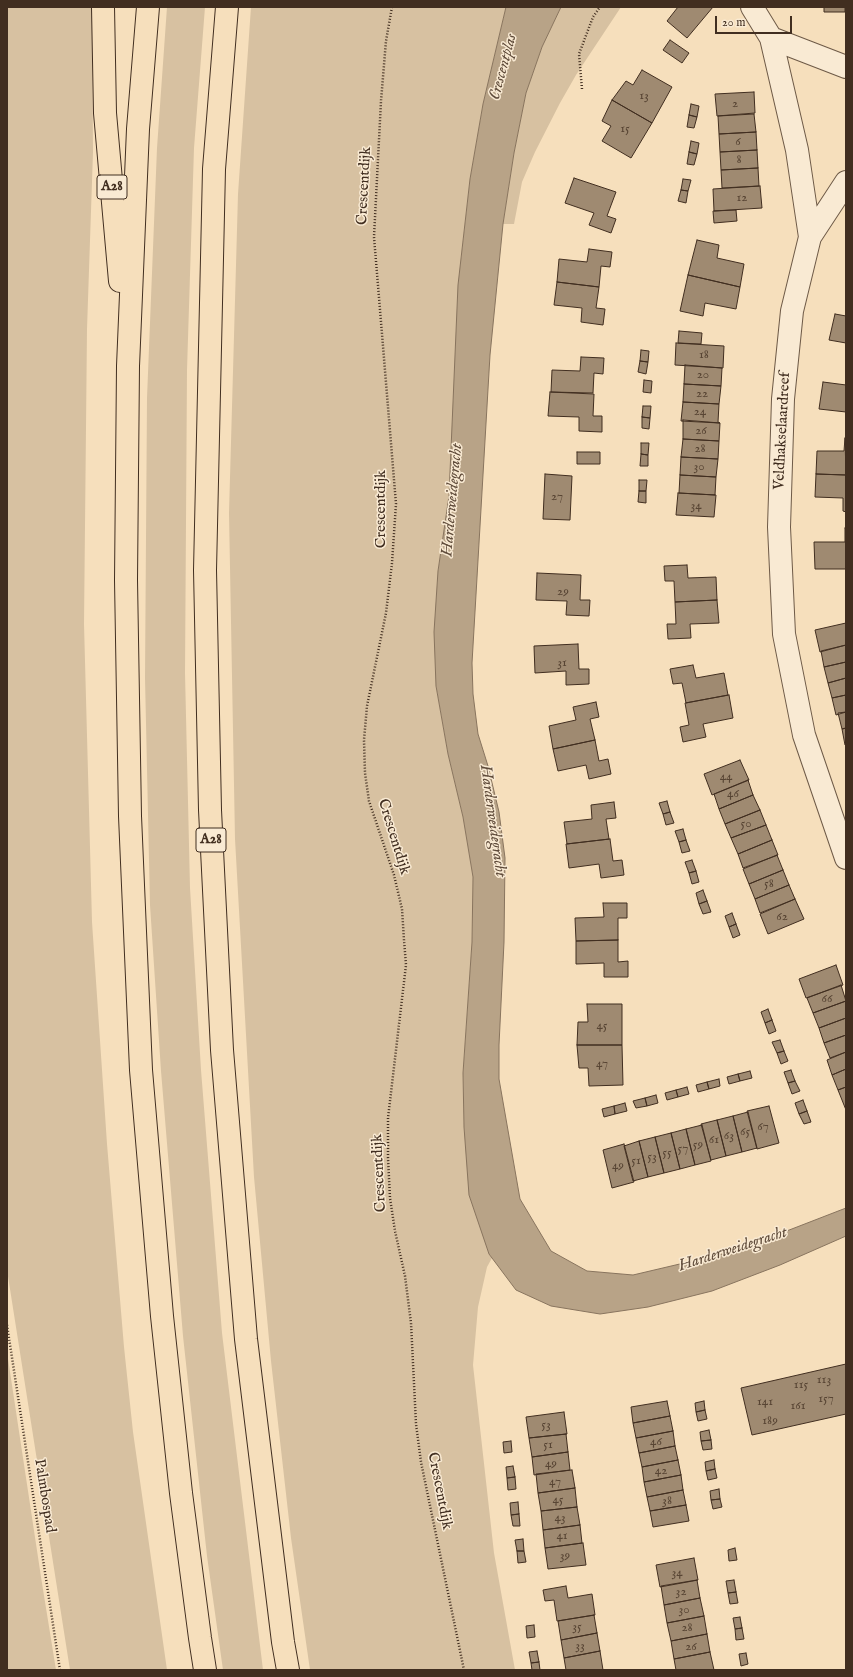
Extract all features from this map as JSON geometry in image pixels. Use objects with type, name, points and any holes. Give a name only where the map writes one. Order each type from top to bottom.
[{"type":"highway","name":"A28","points":[[103,7],[105,113],[128,366]]},
{"type":"highway","name":"A28","points":[[148,7],[138,129],[128,366],[126,580],[130,816],[142,1070],[162,1316],[181,1493],[200,1638],[206,1670]]},
{"type":"highway","name":"A28","points":[[226,7],[214,169],[205,570],[210,810],[222,1050],[246,1339],[283,1642],[288,1670]]},
{"type":"street","name":"Veldhakselaardreef","points":[[752,7],[771,38],[797,150],[810,236],[792,311],[783,399],[779,527],[784,634],[804,735],[846,858]]},
{"type":"street","points":[[771,38],[846,67]]},
{"type":"street","points":[[810,236],[846,182]]},
{"type":"path","name":"Crescentdijk","points":[[392,7],[386,41],[381,101],[374,237],[396,504],[392,563],[386,613],[366,713],[364,740],[365,773],[369,802],[394,875],[402,909],[406,965],[388,1118],[390,1198],[395,1231],[405,1276],[411,1323],[416,1424],[421,1462],[464,1670]]},
{"type":"path","points":[[582,88],[579,54],[593,17],[600,7]]},
{"type":"path","name":"Palmbospad","points":[[7,1325],[60,1670]]},
{"type":"shaded area","points":[[7,7],[92,7],[93,152],[87,329],[84,624],[92,922],[107,1144],[124,1347],[133,1432],[167,1670],[70,1670],[7,1270]]},
{"type":"shaded area","points":[[167,7],[205,7],[194,148],[187,370],[185,673],[190,888],[201,1070],[222,1333],[263,1670],[223,1670],[207,1556],[183,1336],[161,1071],[150,905],[145,678],[147,398],[157,148]]},
{"type":"shaded area","points":[[251,7],[506,7],[483,104],[470,179],[461,259],[449,496],[438,571],[436,686],[448,754],[463,817],[473,877],[472,942],[463,1073],[464,1127],[489,1254],[492,1258],[487,1267],[478,1307],[473,1365],[494,1553],[515,1670],[310,1670],[291,1538],[271,1361],[254,1177],[235,839],[229,513],[238,194]]},
{"type":"shaded area","points":[[561,7],[621,7],[576,75],[535,152],[522,182],[514,224],[503,224],[514,153],[526,93],[542,47]]},
{"type":"shaded area","points":[[7,1352],[41,1577],[56,1670],[7,1670]]},
{"type":"water","points":[[506,7],[561,7],[542,47],[526,93],[514,153],[503,224],[490,355],[472,663],[473,694],[478,734],[488,766],[499,812],[505,858],[504,942],[499,1045],[499,1079],[520,1199],[551,1251],[587,1271],[633,1275],[735,1251],[846,1208],[846,1236],[780,1265],[712,1291],[648,1307],[600,1314],[551,1306],[516,1290],[489,1254],[469,1195],[464,1127],[463,1073],[472,942],[473,877],[463,817],[448,754],[436,686],[434,632],[438,571],[449,496],[458,285],[470,179],[483,104]]},
{"type":"building","points":[[678,7],[713,7],[687,38],[667,21]]},
{"type":"building","points":[[824,7],[845,7],[845,12],[824,12]]},
{"type":"building","points":[[670,40],[689,53],[682,63],[663,50]]},
{"type":"building","points":[[642,70],[672,87],[652,123],[612,100],[626,81],[633,85]]},
{"type":"building","points":[[754,92],[755,113],[717,116],[715,94]]},
{"type":"building","points":[[612,100],[652,123],[631,158],[602,141],[611,126],[602,121]]},
{"type":"building","points":[[691,104],[699,106],[697,117],[689,115]]},
{"type":"building","points":[[754,114],[756,132],[719,134],[718,116]]},
{"type":"building","points":[[689,115],[697,117],[694,128],[687,127]]},
{"type":"building","points":[[756,132],[757,150],[720,152],[719,134]]},
{"type":"building","points":[[691,141],[699,143],[697,154],[689,152]]},
{"type":"building","points":[[757,150],[758,168],[721,170],[720,152]]},
{"type":"building","points":[[689,152],[697,154],[694,165],[687,164]]},
{"type":"building","points":[[758,168],[759,186],[722,188],[721,170]]},
{"type":"building","points":[[574,178],[616,192],[607,216],[616,219],[611,233],[589,225],[594,213],[565,203]]},
{"type":"building","points":[[683,179],[691,180],[688,191],[681,190]]},
{"type":"building","points":[[760,186],[762,208],[714,211],[713,189]]},
{"type":"building","points":[[681,190],[688,191],[686,203],[678,201]]},
{"type":"building","points":[[736,210],[737,221],[714,223],[713,211]]},
{"type":"building","points":[[697,240],[719,245],[717,258],[744,264],[740,287],[688,275]]},
{"type":"building","points":[[589,249],[612,252],[610,267],[601,266],[599,287],[557,282],[559,259],[587,262]]},
{"type":"building","points":[[688,275],[740,287],[736,309],[705,303],[703,316],[680,311]]},
{"type":"building","points":[[557,282],[599,287],[596,308],[605,309],[603,325],[581,322],[582,308],[554,305]]},
{"type":"building","points":[[835,314],[846,316],[846,343],[829,340]]},
{"type":"building","points":[[679,331],[702,333],[701,344],[678,343]]},
{"type":"building","points":[[676,343],[724,346],[723,368],[675,365]]},
{"type":"building","points":[[641,350],[649,351],[648,362],[640,361]]},
{"type":"building","points":[[581,357],[604,358],[603,374],[594,373],[593,393],[551,392],[552,370],[580,371]]},
{"type":"building","points":[[640,361],[648,362],[646,374],[638,372]]},
{"type":"building","points":[[685,365],[722,368],[721,386],[684,384]]},
{"type":"building","points":[[644,380],[652,381],[651,393],[643,392]]},
{"type":"building","points":[[823,382],[846,385],[846,412],[819,409]]},
{"type":"building","points":[[684,384],[721,386],[719,404],[683,402]]},
{"type":"building","points":[[550,392],[594,394],[593,416],[602,416],[602,432],[579,431],[579,417],[548,416]]},
{"type":"building","points":[[683,402],[719,404],[718,422],[720,423],[681,421]]},
{"type":"building","points":[[643,406],[651,406],[650,418],[642,417]]},
{"type":"building","points":[[642,417],[650,418],[649,429],[642,428]]},
{"type":"building","points":[[683,420],[720,423],[719,441],[683,439]]},
{"type":"building","points":[[845,438],[846,475],[816,474],[817,451],[844,451]]},
{"type":"building","points":[[683,439],[719,441],[718,459],[681,457]]},
{"type":"building","points":[[641,443],[649,443],[648,455],[641,454]]},
{"type":"building","points":[[577,452],[600,452],[600,464],[577,464]]},
{"type":"building","points":[[641,454],[648,455],[648,466],[640,466]]},
{"type":"building","points":[[681,457],[718,459],[716,477],[680,475]]},
{"type":"building","points":[[545,474],[572,476],[570,520],[543,519]]},
{"type":"building","points":[[816,474],[846,475],[846,512],[843,511],[843,498],[815,497]]},
{"type":"building","points":[[680,475],[716,477],[715,495],[679,493]]},
{"type":"building","points":[[639,480],[647,480],[646,491],[639,491]]},
{"type":"building","points":[[639,491],[646,491],[646,503],[638,502]]},
{"type":"building","points":[[678,493],[716,495],[714,517],[676,515]]},
{"type":"building","points":[[845,528],[846,569],[815,569],[814,542],[845,542]]},
{"type":"building","points":[[687,565],[688,578],[716,577],[717,600],[675,602],[674,581],[665,581],[664,566]]},
{"type":"building","points":[[537,573],[581,575],[580,600],[590,600],[589,616],[566,615],[567,601],[536,600]]},
{"type":"building","points":[[717,600],[719,623],[690,624],[691,638],[668,639],[667,624],[676,624],[675,602]]},
{"type":"building","points":[[846,623],[846,645],[820,652],[815,630]]},
{"type":"building","points":[[578,644],[579,669],[589,669],[589,684],[566,685],[566,671],[535,673],[534,646]]},
{"type":"building","points":[[846,645],[846,662],[824,667],[821,651]]},
{"type":"building","points":[[846,662],[846,678],[828,683],[824,667]]},
{"type":"building","points":[[693,665],[696,678],[724,673],[728,695],[686,703],[682,683],[673,684],[670,669]]},
{"type":"building","points":[[846,678],[846,695],[832,698],[828,683]]},
{"type":"building","points":[[729,695],[733,718],[703,724],[706,737],[683,742],[680,727],[689,725],[685,703]]},
{"type":"building","points":[[846,695],[846,712],[836,715],[832,698]]},
{"type":"building","points":[[596,702],[599,717],[590,719],[595,740],[553,749],[549,726],[576,720],[573,707]]},
{"type":"building","points":[[846,712],[846,728],[842,729],[838,713]]},
{"type":"building","points":[[846,728],[846,745],[845,745],[842,729]]},
{"type":"building","points":[[595,740],[599,761],[608,759],[611,774],[589,779],[586,765],[558,771],[553,749]]},
{"type":"building","points":[[740,760],[749,780],[712,795],[704,774]]},
{"type":"building","points":[[748,780],[753,795],[719,809],[714,794]]},
{"type":"building","points":[[753,795],[760,810],[725,824],[719,809]]},
{"type":"building","points":[[667,801],[670,812],[663,814],[659,803]]},
{"type":"building","points":[[614,802],[616,818],[606,819],[609,839],[567,844],[564,822],[592,819],[591,805]]},
{"type":"building","points":[[760,810],[766,825],[731,838],[725,824]]},
{"type":"building","points":[[670,812],[674,823],[666,825],[663,814]]},
{"type":"building","points":[[766,825],[772,840],[738,854],[731,838]]},
{"type":"building","points":[[683,829],[686,840],[679,842],[675,831]]},
{"type":"building","points":[[610,839],[613,861],[622,860],[624,875],[601,878],[599,864],[569,868],[566,844]]},
{"type":"building","points":[[686,840],[690,851],[682,853],[679,842]]},
{"type":"building","points":[[772,840],[778,855],[743,868],[738,854]]},
{"type":"building","points":[[777,855],[783,870],[749,884],[743,869]]},
{"type":"building","points":[[692,860],[696,871],[689,873],[685,862]]},
{"type":"building","points":[[783,870],[789,885],[755,899],[749,884]]},
{"type":"building","points":[[696,871],[699,882],[692,884],[689,873]]},
{"type":"building","points":[[789,885],[795,899],[760,913],[755,899]]},
{"type":"building","points":[[703,890],[707,901],[699,904],[696,893]]},
{"type":"building","points":[[795,899],[804,919],[768,934],[760,914]]},
{"type":"building","points":[[707,901],[711,912],[703,914],[699,904]]},
{"type":"building","points":[[603,903],[627,903],[627,918],[618,918],[618,940],[576,941],[575,918],[604,917]]},
{"type":"building","points":[[732,913],[736,924],[729,927],[725,916]]},
{"type":"building","points":[[736,924],[740,935],[733,938],[729,927]]},
{"type":"building","points":[[618,940],[618,962],[628,961],[628,977],[604,977],[604,963],[576,964],[576,941]]},
{"type":"building","points":[[836,965],[843,985],[806,998],[799,979]]},
{"type":"building","points":[[841,985],[846,1001],[813,1013],[807,998]]},
{"type":"building","points":[[846,1001],[846,1018],[819,1028],[813,1013]]},
{"type":"building","points":[[587,1004],[622,1004],[622,1045],[577,1045],[578,1022],[588,1022]]},
{"type":"building","points":[[768,1009],[772,1020],[765,1023],[761,1012]]},
{"type":"building","points":[[846,1018],[846,1035],[824,1043],[819,1028]]},
{"type":"building","points":[[772,1020],[776,1031],[769,1034],[765,1023]]},
{"type":"building","points":[[846,1035],[846,1052],[830,1058],[824,1043]]},
{"type":"building","points":[[780,1040],[784,1051],[777,1053],[772,1042]]},
{"type":"building","points":[[577,1045],[622,1045],[623,1085],[589,1086],[588,1068],[579,1068]]},
{"type":"building","points":[[784,1051],[788,1061],[781,1064],[777,1053]]},
{"type":"building","points":[[846,1052],[846,1069],[832,1075],[827,1060]]},
{"type":"building","points":[[846,1069],[846,1087],[838,1090],[832,1075]]},
{"type":"building","points":[[791,1070],[795,1081],[788,1083],[784,1072]]},
{"type":"building","points":[[750,1071],[752,1078],[740,1081],[738,1074]]},
{"type":"building","points":[[738,1074],[740,1081],[729,1084],[727,1077]]},
{"type":"building","points":[[719,1079],[720,1086],[709,1089],[707,1082]]},
{"type":"building","points":[[795,1081],[800,1091],[792,1094],[788,1083]]},
{"type":"building","points":[[707,1082],[709,1089],[698,1092],[696,1085]]},
{"type":"building","points":[[687,1087],[689,1094],[678,1097],[676,1090]]},
{"type":"building","points":[[846,1087],[846,1110],[838,1090]]},
{"type":"building","points":[[676,1090],[678,1097],[667,1100],[665,1093]]},
{"type":"building","points":[[656,1095],[658,1103],[647,1106],[645,1098]]},
{"type":"building","points":[[645,1098],[647,1106],[636,1108],[633,1101]]},
{"type":"building","points":[[803,1100],[807,1111],[799,1114],[795,1103]]},
{"type":"building","points":[[625,1103],[627,1111],[615,1114],[614,1106]]},
{"type":"building","points":[[614,1106],[615,1114],[604,1117],[602,1109]]},
{"type":"building","points":[[769,1106],[779,1143],[757,1149],[747,1111]]},
{"type":"building","points":[[807,1111],[811,1122],[804,1124],[799,1114]]},
{"type":"building","points":[[748,1112],[757,1148],[742,1152],[733,1116]]},
{"type":"building","points":[[733,1116],[742,1152],[726,1156],[717,1120]]},
{"type":"building","points":[[717,1120],[726,1156],[711,1160],[701,1124]]},
{"type":"building","points":[[702,1125],[711,1161],[695,1165],[686,1129]]},
{"type":"building","points":[[686,1129],[695,1165],[680,1169],[671,1133]]},
{"type":"building","points":[[671,1133],[680,1169],[664,1173],[655,1137]]},
{"type":"building","points":[[655,1137],[664,1173],[648,1177],[639,1141]]},
{"type":"building","points":[[639,1141],[648,1177],[633,1181],[624,1146]]},
{"type":"building","points":[[624,1144],[634,1182],[612,1188],[603,1150]]},
{"type":"building","points":[[846,1364],[846,1414],[752,1435],[741,1388]]},
{"type":"building","points":[[667,1401],[670,1416],[633,1423],[631,1407]]},
{"type":"building","points":[[704,1401],[705,1410],[696,1412],[695,1403]]},
{"type":"building","points":[[705,1410],[707,1419],[698,1421],[696,1412]]},
{"type":"building","points":[[564,1412],[567,1434],[529,1438],[526,1417]]},
{"type":"building","points":[[670,1416],[673,1431],[636,1438],[633,1423]]},
{"type":"building","points":[[709,1430],[711,1440],[701,1441],[700,1432]]},
{"type":"building","points":[[673,1431],[675,1446],[639,1453],[636,1438]]},
{"type":"building","points":[[566,1434],[568,1452],[532,1457],[529,1438]]},
{"type":"building","points":[[711,1440],[712,1449],[703,1450],[701,1441]]},
{"type":"building","points":[[511,1441],[512,1452],[504,1453],[503,1442]]},
{"type":"building","points":[[675,1446],[678,1460],[642,1467],[639,1453]]},
{"type":"building","points":[[568,1452],[570,1470],[534,1475],[532,1457]]},
{"type":"building","points":[[678,1460],[681,1475],[644,1482],[642,1467]]},
{"type":"building","points":[[714,1460],[715,1469],[706,1471],[705,1462]]},
{"type":"building","points":[[513,1466],[515,1477],[507,1478],[506,1467]]},
{"type":"building","points":[[715,1469],[717,1478],[708,1480],[706,1471]]},
{"type":"building","points":[[572,1470],[575,1488],[538,1493],[536,1474]]},
{"type":"building","points":[[681,1475],[683,1490],[647,1497],[644,1482]]},
{"type":"building","points":[[515,1477],[516,1489],[508,1490],[507,1478]]},
{"type":"building","points":[[575,1488],[577,1507],[541,1511],[538,1493]]},
{"type":"building","points":[[719,1489],[720,1499],[711,1500],[710,1491]]},
{"type":"building","points":[[683,1490],[686,1505],[650,1511],[647,1497]]},
{"type":"building","points":[[720,1499],[722,1507],[713,1509],[711,1500]]},
{"type":"building","points":[[518,1502],[519,1514],[511,1515],[510,1503]]},
{"type":"building","points":[[686,1505],[689,1521],[653,1527],[650,1511]]},
{"type":"building","points":[[577,1507],[580,1525],[543,1530],[541,1511]]},
{"type":"building","points":[[519,1514],[520,1526],[513,1526],[511,1515]]},
{"type":"building","points":[[580,1525],[582,1543],[545,1548],[543,1530]]},
{"type":"building","points":[[523,1539],[524,1551],[517,1551],[515,1540]]},
{"type":"building","points":[[583,1543],[586,1565],[548,1569],[545,1548]]},
{"type":"building","points":[[735,1548],[737,1560],[729,1561],[728,1550]]},
{"type":"building","points":[[517,1551],[524,1551],[526,1562],[518,1563]]},
{"type":"building","points":[[694,1558],[698,1580],[660,1587],[656,1565]]},
{"type":"building","points":[[697,1580],[700,1598],[664,1605],[661,1586]]},
{"type":"building","points":[[734,1580],[736,1592],[728,1593],[726,1581]]},
{"type":"building","points":[[566,1586],[568,1598],[592,1594],[595,1615],[557,1621],[554,1600],[545,1601],[543,1590]]},
{"type":"building","points":[[736,1592],[738,1603],[730,1604],[728,1593]]},
{"type":"building","points":[[700,1598],[704,1616],[667,1623],[664,1605]]},
{"type":"building","points":[[594,1615],[597,1633],[561,1640],[558,1621]]},
{"type":"building","points":[[704,1616],[707,1634],[671,1641],[667,1623]]},
{"type":"building","points":[[740,1617],[742,1628],[735,1629],[733,1618]]},
{"type":"building","points":[[534,1625],[535,1637],[527,1638],[526,1626]]},
{"type":"building","points":[[742,1628],[744,1639],[736,1640],[735,1629]]},
{"type":"building","points":[[597,1633],[600,1651],[564,1658],[561,1640]]},
{"type":"building","points":[[707,1634],[710,1652],[674,1659],[671,1641]]},
{"type":"building","points":[[537,1651],[539,1662],[531,1663],[529,1652]]},
{"type":"building","points":[[600,1651],[603,1670],[566,1670],[564,1658]]},
{"type":"building","points":[[710,1652],[714,1670],[676,1670],[674,1659]]},
{"type":"building","points":[[746,1653],[748,1664],[741,1666],[739,1654]]},
{"type":"building","points":[[539,1662],[540,1670],[532,1670],[531,1663]]},
{"type":"water label","name":"Crescentplas","points":[[504,67]]},
{"type":"water label","name":"Harderweidegracht","points":[[453,500]]},
{"type":"water label","name":"Harderweidegracht","points":[[492,821]]},
{"type":"water label","name":"Harderweidegracht","points":[[733,1250]]}]
